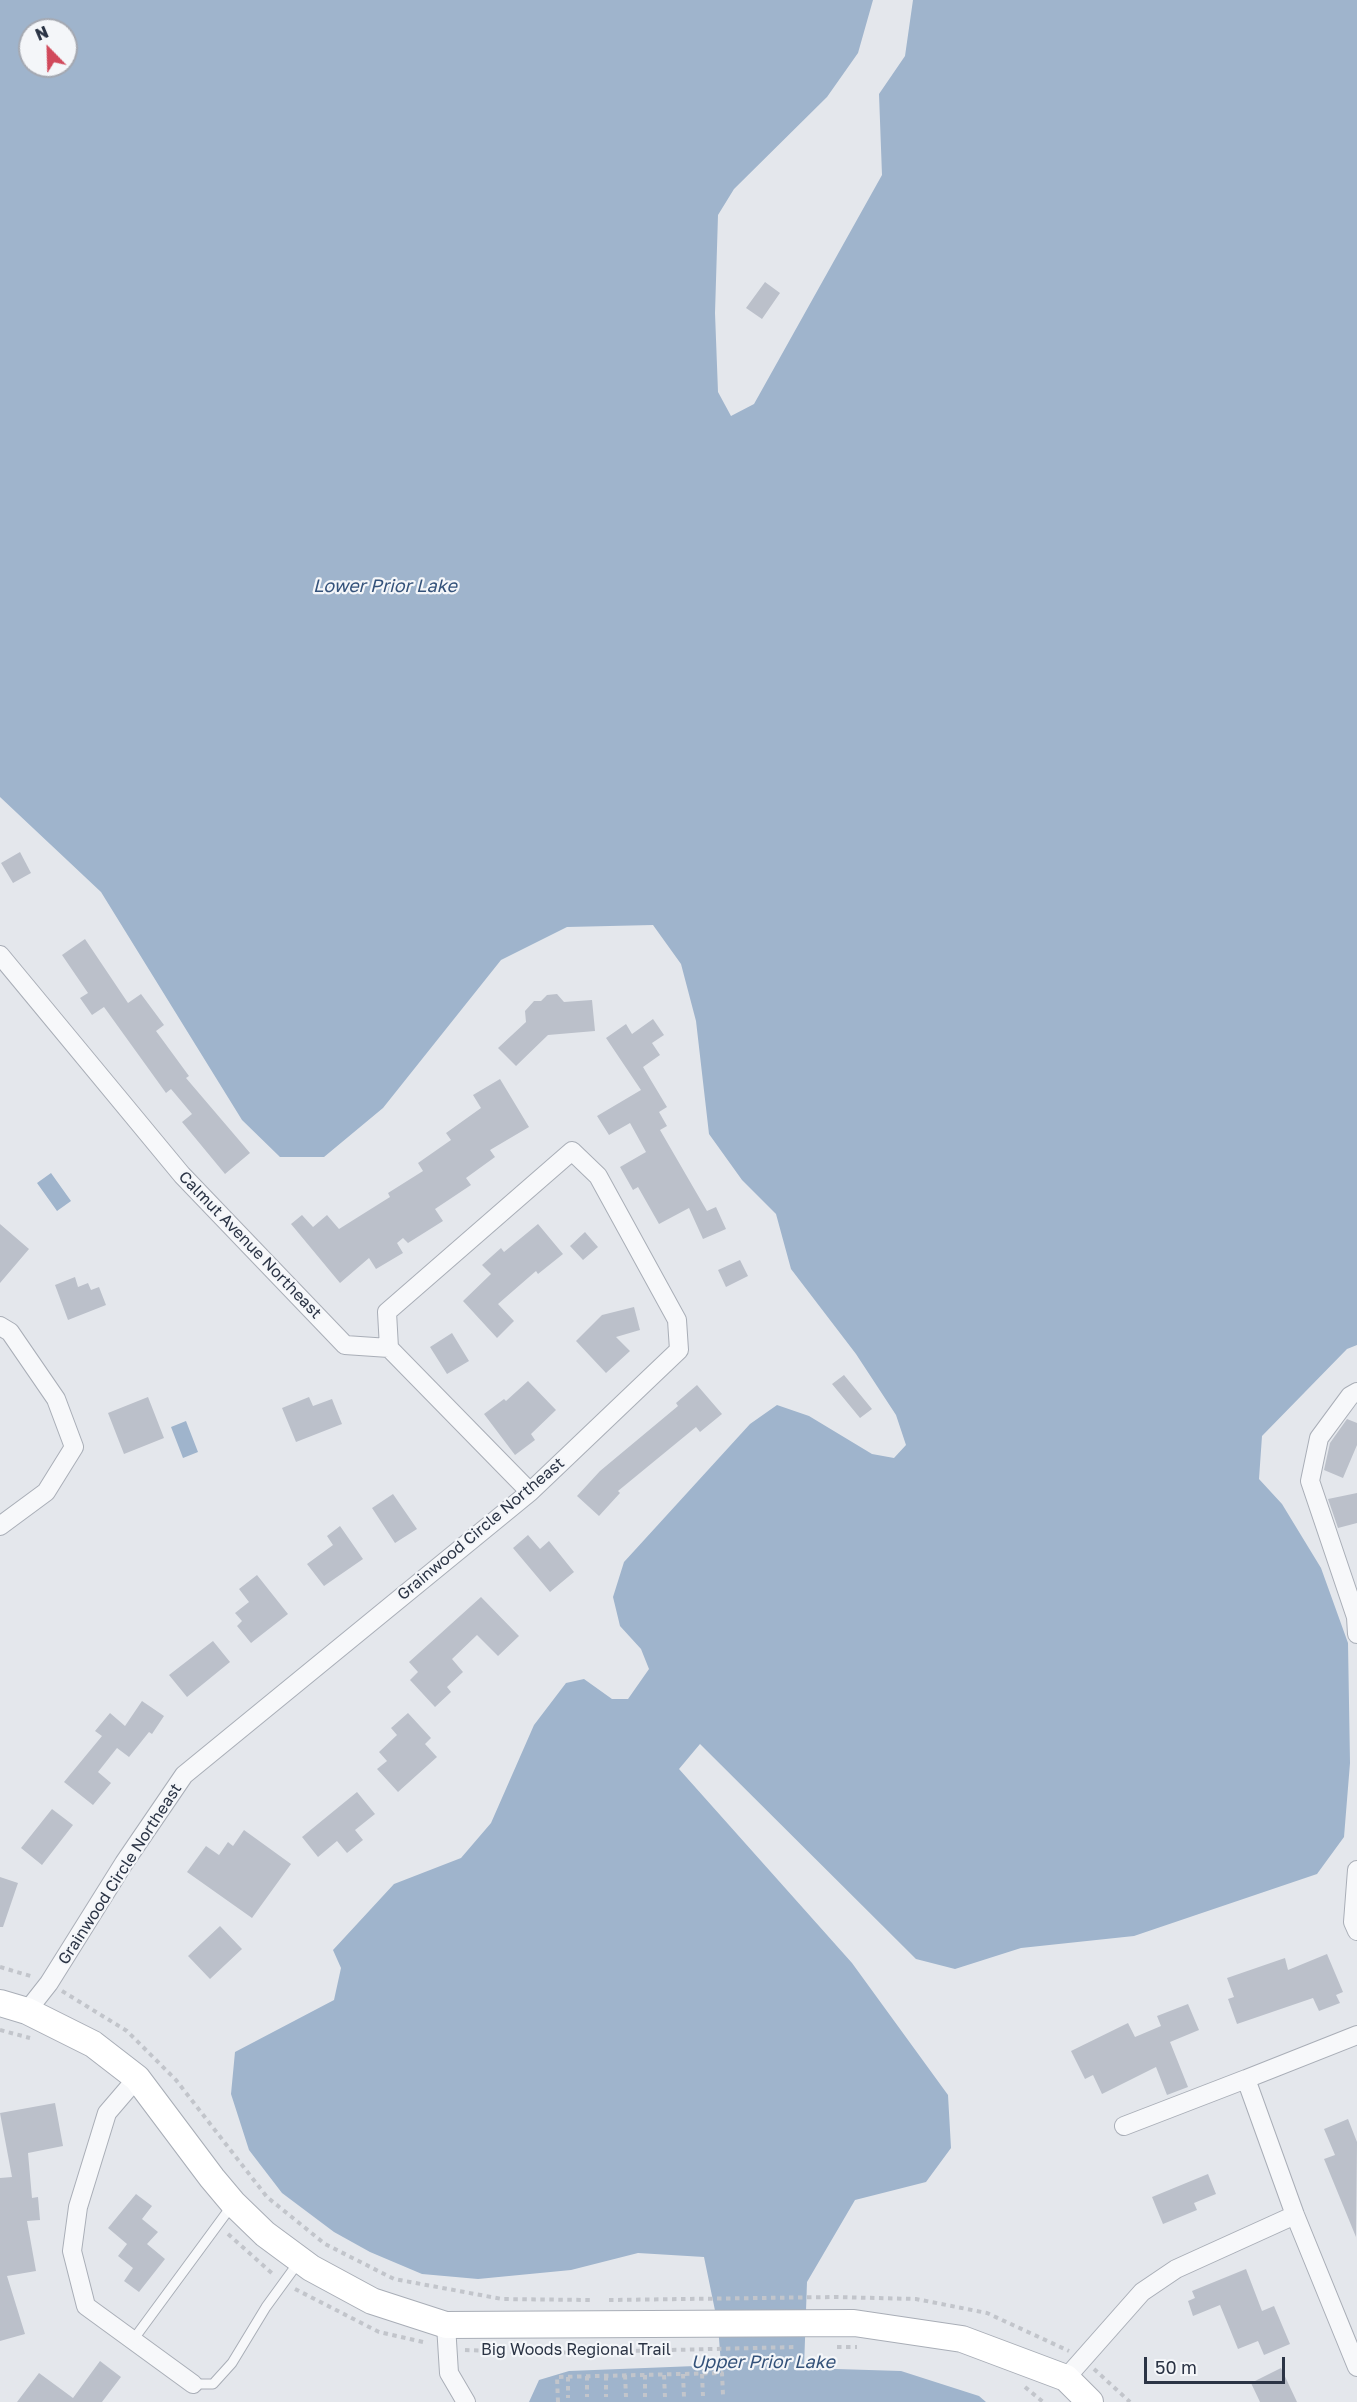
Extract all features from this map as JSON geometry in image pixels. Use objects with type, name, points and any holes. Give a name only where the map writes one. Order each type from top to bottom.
[{"type":"main road","points":[[0,2003],[27,2011],[93,2044],[137,2078],[234,2204],[265,2234],[311,2268],[446,2337],[660,2324],[854,2323],[962,2339],[1066,2378],[1090,2402]]},
{"type":"street","name":"Calmut Avenue Northeast","points":[[0,955],[182,1175],[345,1345],[389,1348]]},
{"type":"street","name":"Grainwood Circle Northeast","points":[[27,2011],[49,1983],[124,1863],[184,1774],[530,1492],[679,1350],[677,1320],[598,1176],[572,1151],[387,1312],[389,1348]]},
{"type":"street","points":[[0,1326],[10,1332],[56,1399],[74,1447],[46,1492],[0,1526]]},
{"type":"street","points":[[389,1348],[530,1492]]},
{"type":"street","points":[[1357,1392],[1350,1396],[1319,1438],[1310,1480],[1356,1617],[1357,1634]]},
{"type":"street","points":[[1356,1920],[1357,1870]]},
{"type":"street","points":[[1124,2126],[1357,2035]]},
{"type":"street","points":[[137,2078],[107,2113],[78,2207],[72,2251],[86,2306],[193,2384]]},
{"type":"street","points":[[1246,2079],[1295,2216],[1357,2367]]},
{"type":"street","points":[[1066,2378],[1142,2292],[1176,2269],[1295,2216]]},
{"type":"street","points":[[446,2337],[449,2373],[466,2402]]},
{"type":"lane","points":[[133,2340],[234,2204]]},
{"type":"lane","points":[[193,2384],[213,2384],[232,2363],[301,2259]]},
{"type":"path","points":[[0,1967],[49,1983],[127,2031],[176,2080],[267,2197],[325,2244],[394,2279],[502,2299],[597,2301],[835,2297]]},
{"type":"path","points":[[0,2030],[40,2043]]},
{"type":"path","name":"Big Woods Regional Trail","points":[[218,2224],[240,2248],[284,2282],[306,2296],[379,2332],[446,2337],[545,2353],[808,2347]]},
{"type":"path","points":[[827,2347],[869,2348]]},
{"type":"path","points":[[558,2402],[557,2377],[722,2373],[723,2395]]},
{"type":"path","points":[[683,2374],[684,2397]]},
{"type":"path","points":[[702,2374],[703,2396]]},
{"type":"path","points":[[625,2375],[626,2397]]},
{"type":"path","points":[[645,2375],[645,2397]]},
{"type":"path","points":[[664,2375],[665,2397]]},
{"type":"path","points":[[587,2376],[587,2397]]},
{"type":"path","points":[[606,2376],[606,2397]]},
{"type":"path","points":[[568,2377],[568,2398]]},
{"type":"path","points":[[1014,2382],[1043,2402]]},
{"type":"water","name":"Lower Prior Lake","points":[[0,0],[873,0],[858,53],[827,97],[734,189],[718,215],[715,313],[718,392],[731,416],[754,404],[882,175],[879,94],[905,56],[913,0],[1357,0],[1357,1345],[1347,1349],[1262,1436],[1259,1479],[1282,1504],[1321,1568],[1348,1643],[1350,1763],[1344,1837],[1317,1874],[1134,1936],[1021,1948],[955,1969],[916,1959],[700,1744],[679,1769],[852,1963],[948,2095],[951,2148],[926,2182],[855,2200],[807,2282],[804,2368],[901,2371],[979,2396],[986,2402],[529,2402],[539,2380],[569,2371],[721,2365],[718,2325],[704,2257],[638,2253],[571,2270],[478,2279],[422,2274],[370,2252],[334,2232],[282,2193],[249,2150],[231,2094],[235,2052],[334,2000],[341,1968],[333,1950],[394,1884],[461,1858],[491,1823],[534,1725],[566,1683],[584,1679],[612,1699],[628,1699],[649,1669],[641,1649],[620,1626],[613,1597],[624,1562],[750,1424],[777,1405],[809,1416],[872,1454],[894,1458],[906,1445],[896,1415],[856,1354],[791,1269],[776,1214],[742,1180],[709,1134],[696,1021],[681,964],[653,925],[567,927],[501,960],[383,1108],[324,1157],[280,1157],[242,1120],[101,892],[0,797]]},
{"type":"water","points":[[51,1173],[71,1201],[57,1211],[37,1183]]},
{"type":"water","points":[[186,1421],[198,1452],[183,1458],[171,1427]]},
{"type":"building","points":[[765,282],[780,293],[762,319],[746,308]]},
{"type":"building","points":[[20,852],[31,873],[13,883],[1,863]]},
{"type":"building","points":[[85,939],[128,1003],[141,994],[164,1025],[156,1031],[189,1076],[186,1078],[250,1153],[225,1174],[182,1122],[192,1114],[171,1089],[166,1093],[104,1007],[92,1015],[80,998],[88,993],[62,955]]},
{"type":"building","points":[[557,994],[564,1002],[592,1000],[595,1031],[548,1035],[516,1066],[498,1048],[526,1022],[525,1011],[534,1001],[541,1001],[547,995]]},
{"type":"building","points":[[653,1019],[664,1035],[652,1043],[660,1055],[643,1067],[667,1107],[659,1112],[667,1126],[660,1130],[707,1211],[716,1207],[726,1229],[703,1239],[689,1208],[659,1224],[638,1187],[633,1190],[620,1167],[646,1152],[630,1123],[609,1135],[597,1116],[641,1090],[606,1038],[626,1024],[632,1034]]},
{"type":"building","points":[[500,1079],[529,1127],[490,1150],[495,1157],[466,1178],[471,1185],[435,1209],[443,1221],[408,1243],[403,1238],[397,1243],[403,1253],[376,1269],[369,1258],[340,1283],[291,1224],[302,1215],[313,1227],[327,1215],[339,1229],[390,1197],[388,1193],[423,1171],[418,1163],[451,1140],[446,1133],[481,1108],[473,1095]]},
{"type":"building","points":[[0,1224],[29,1249],[0,1283]]},
{"type":"building","points":[[538,1224],[563,1254],[538,1274],[536,1271],[498,1304],[514,1321],[497,1338],[463,1301],[491,1274],[482,1265],[501,1248],[504,1252]]},
{"type":"building","points":[[585,1232],[598,1247],[583,1260],[570,1246]]},
{"type":"building","points":[[740,1260],[748,1276],[726,1287],[718,1270]]},
{"type":"building","points":[[75,1277],[78,1287],[88,1283],[91,1290],[99,1287],[106,1305],[68,1320],[55,1285]]},
{"type":"building","points":[[634,1307],[640,1330],[616,1337],[630,1351],[606,1373],[576,1341],[602,1315]]},
{"type":"building","points":[[452,1333],[469,1361],[447,1374],[430,1347]]},
{"type":"building","points":[[844,1375],[872,1409],[860,1418],[832,1384]]},
{"type":"building","points":[[528,1381],[556,1410],[531,1434],[535,1440],[515,1455],[484,1414],[504,1399],[506,1401]]},
{"type":"building","points":[[697,1385],[722,1414],[700,1432],[696,1427],[618,1491],[620,1493],[599,1516],[577,1496],[600,1471],[678,1406],[676,1403]]},
{"type":"building","points":[[148,1397],[164,1438],[124,1454],[108,1413]]},
{"type":"building","points":[[309,1397],[313,1406],[332,1399],[342,1424],[296,1442],[282,1408]]},
{"type":"building","points":[[1347,1419],[1357,1423],[1357,1445],[1343,1478],[1324,1470],[1330,1443]]},
{"type":"building","points":[[1357,1493],[1357,1523],[1338,1528],[1328,1499]]},
{"type":"building","points":[[393,1494],[417,1529],[395,1543],[372,1508]]},
{"type":"building","points":[[340,1526],[363,1559],[324,1586],[307,1564],[333,1545],[327,1536]]},
{"type":"building","points":[[528,1535],[540,1549],[549,1541],[574,1572],[550,1592],[513,1548]]},
{"type":"building","points":[[257,1575],[288,1614],[251,1643],[237,1626],[242,1621],[235,1613],[249,1602],[239,1589]]},
{"type":"building","points":[[481,1597],[519,1636],[498,1656],[477,1635],[452,1659],[463,1672],[447,1687],[451,1692],[435,1707],[410,1680],[418,1672],[409,1662]]},
{"type":"building","points":[[213,1641],[230,1662],[187,1697],[169,1675]]},
{"type":"building","points":[[142,1701],[164,1716],[152,1734],[149,1732],[129,1757],[117,1748],[98,1772],[111,1783],[93,1805],[64,1782],[102,1736],[95,1731],[110,1713],[125,1726]]},
{"type":"building","points":[[408,1713],[431,1738],[425,1744],[437,1757],[398,1792],[377,1769],[387,1761],[379,1752],[397,1735],[391,1728]]},
{"type":"building","points":[[357,1792],[375,1814],[355,1830],[363,1840],[347,1853],[337,1841],[318,1857],[302,1837]]},
{"type":"building","points":[[52,1809],[73,1825],[42,1865],[21,1848]]},
{"type":"building","points":[[244,1830],[291,1864],[252,1918],[187,1872],[206,1846],[219,1855],[228,1842],[233,1846]]},
{"type":"building","points":[[0,1877],[18,1883],[3,1927],[0,1927]]},
{"type":"building","points":[[220,1926],[242,1949],[210,1979],[188,1956]]},
{"type":"building","points":[[1327,1954],[1343,1992],[1336,1995],[1340,2003],[1319,2011],[1313,1998],[1237,2024],[1228,1999],[1234,1997],[1227,1978],[1285,1958],[1288,1970]]},
{"type":"building","points":[[1188,2004],[1199,2030],[1170,2042],[1188,2087],[1167,2095],[1156,2067],[1102,2094],[1093,2075],[1085,2079],[1071,2051],[1128,2023],[1135,2037],[1161,2026],[1157,2016]]},
{"type":"building","points":[[55,2103],[63,2146],[28,2153],[32,2198],[38,2197],[40,2220],[27,2221],[36,2271],[7,2276],[25,2334],[0,2341],[0,2178],[12,2177],[0,2113]]},
{"type":"building","points":[[1348,2119],[1357,2142],[1356,2237],[1324,2159],[1335,2155],[1324,2129]]},
{"type":"building","points":[[1208,2174],[1216,2194],[1194,2203],[1197,2210],[1163,2224],[1152,2197]]},
{"type":"building","points":[[136,2194],[152,2206],[142,2219],[158,2232],[147,2244],[165,2259],[139,2292],[124,2281],[133,2268],[118,2256],[127,2244],[108,2228]]},
{"type":"building","points":[[1246,2269],[1262,2311],[1274,2306],[1290,2344],[1264,2355],[1258,2341],[1238,2349],[1220,2305],[1193,2316],[1188,2301],[1195,2298],[1192,2291]]},
{"type":"building","points":[[100,2361],[121,2377],[102,2402],[17,2402],[39,2373],[73,2398]]},
{"type":"building","points":[[1281,2368],[1297,2402],[1260,2402],[1251,2383]]},
{"type":"water label","name":"Upper Prior Lake","points":[[763,2362]]}]
